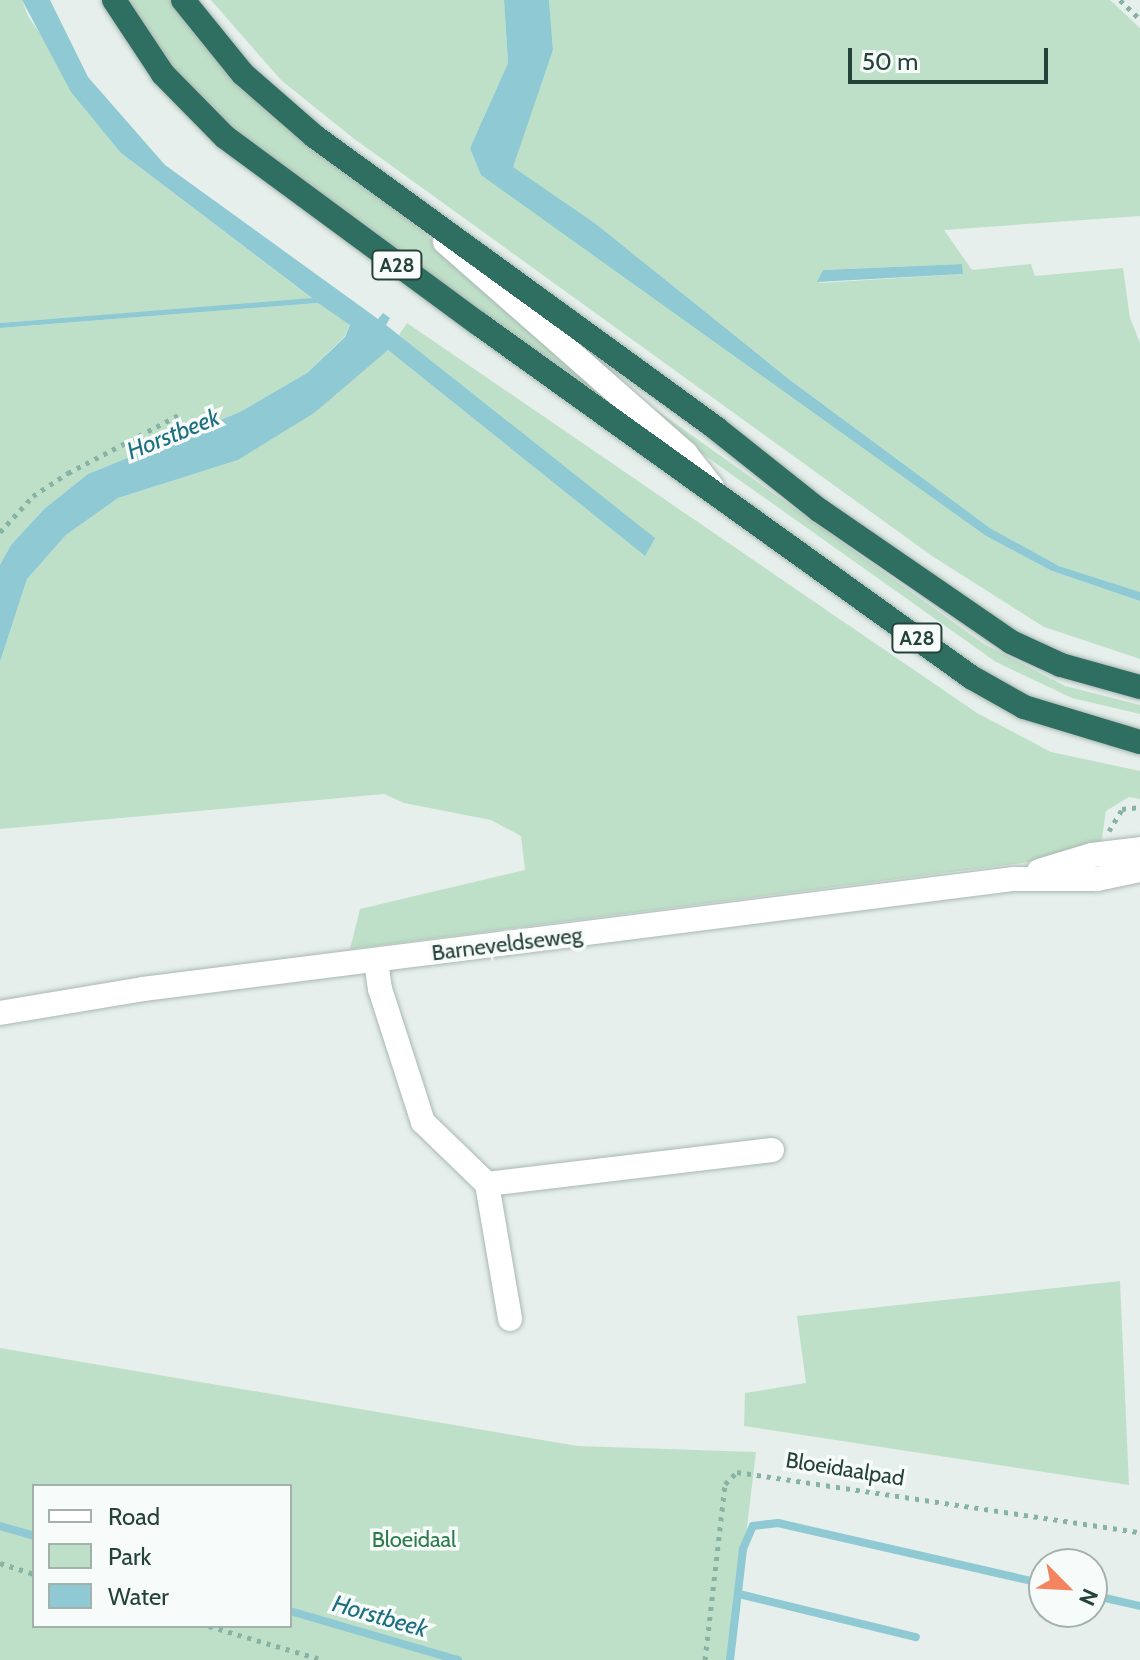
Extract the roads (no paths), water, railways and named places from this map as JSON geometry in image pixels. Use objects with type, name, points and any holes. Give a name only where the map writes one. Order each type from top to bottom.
[{"type":"highway","name":"A28","points":[[114,0],[163,74],[251,159],[971,677],[1024,707],[1140,742]]},
{"type":"highway","name":"A28","points":[[183,0],[271,101],[382,188],[717,429],[819,510],[1011,642],[1061,665],[1140,687]]},
{"type":"street","points":[[382,188],[686,454],[716,492]]},
{"type":"street","name":"Barneveldseweg","points":[[1014,879],[1092,855],[1140,849]]},
{"type":"street","name":"Barneveldseweg","points":[[0,1013],[143,989],[1014,879],[1097,879],[1140,870]]},
{"type":"street","points":[[376,961],[380,989],[423,1122],[487,1184],[510,1319]]},
{"type":"street","points":[[487,1184],[772,1150]]},
{"type":"water","points":[[22,0],[50,0],[88,77],[165,165],[378,319],[383,313],[390,318],[386,325],[655,538],[645,556],[388,350],[314,413],[238,460],[118,498],[66,535],[27,579],[0,662],[0,565],[11,545],[44,509],[88,474],[240,412],[307,373],[345,337],[350,325],[318,303],[0,328],[0,323],[312,298],[121,153],[71,92]]},
{"type":"water","points":[[504,0],[549,0],[553,50],[513,167],[596,224],[790,380],[990,528],[1059,566],[1140,592],[1140,601],[1052,571],[986,536],[481,175],[470,148],[508,63]]},
{"type":"water","points":[[962,264],[963,274],[817,282],[823,270]]},
{"type":"waterway","points":[[730,1660],[743,1549],[753,1526],[778,1523],[1028,1580]]},
{"type":"waterway","name":"Horstbeek","points":[[0,1526],[32,1535]]},
{"type":"waterway","points":[[739,1594],[916,1637]]},
{"type":"waterway","points":[[1108,1599],[1140,1606]]},
{"type":"waterway","name":"Horstbeek","points":[[292,1612],[458,1660]]},
{"type":"park label","name":"Bloeidaal","points":[[414,1540]]}]
